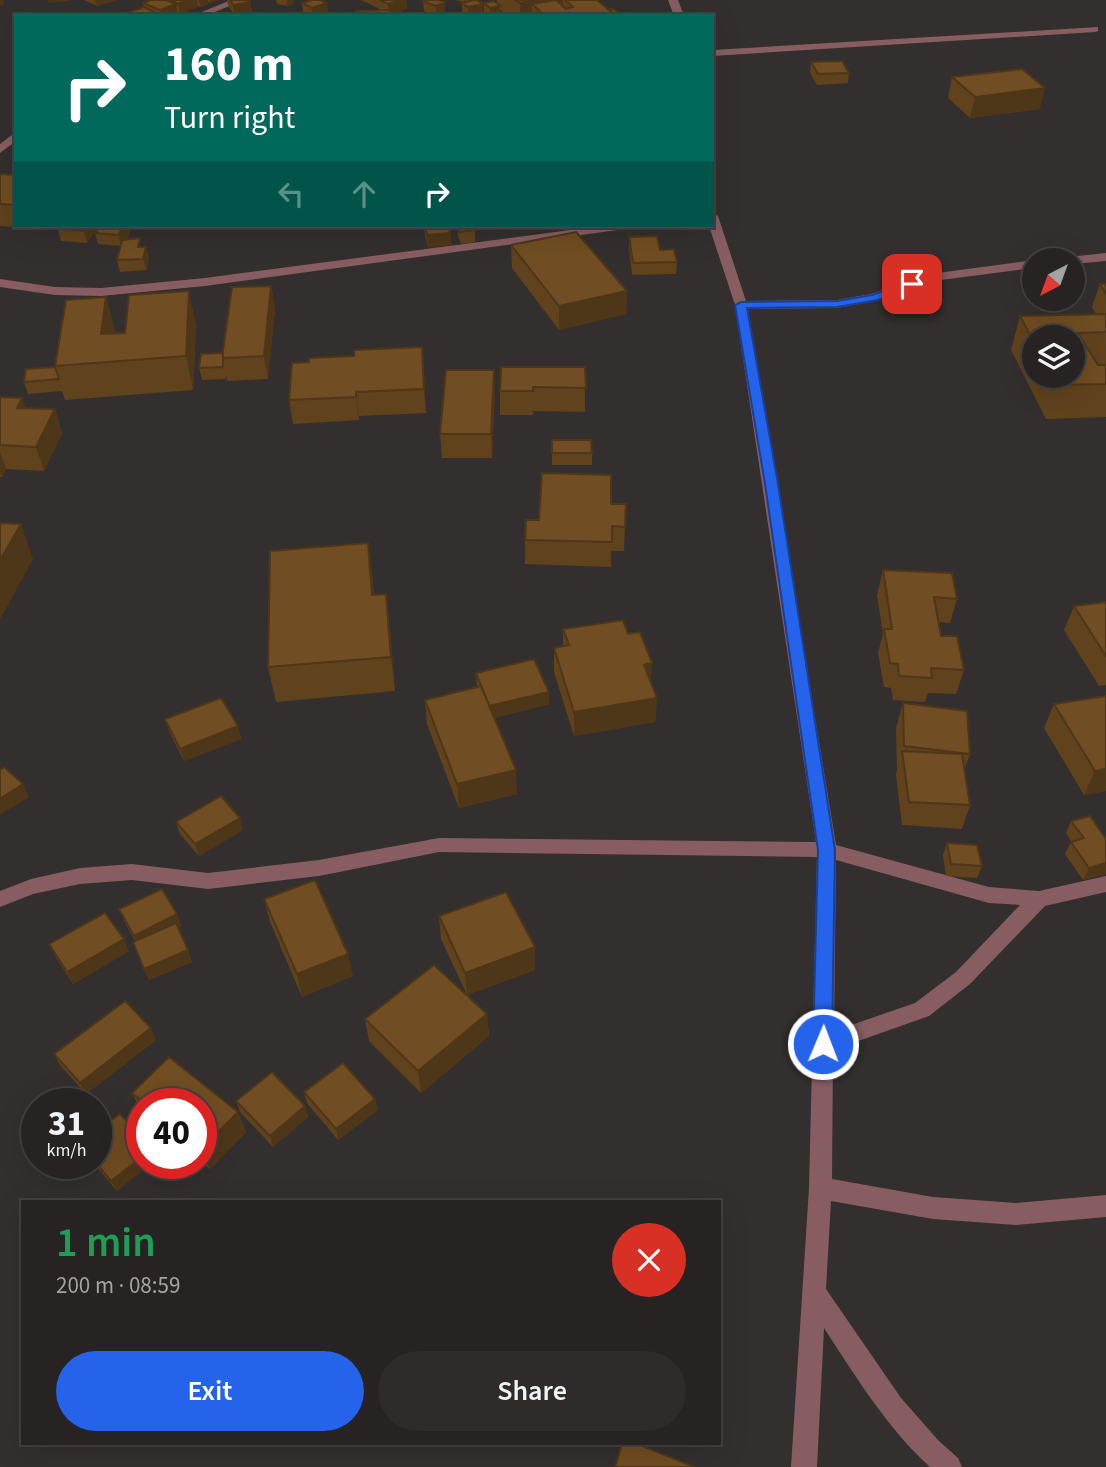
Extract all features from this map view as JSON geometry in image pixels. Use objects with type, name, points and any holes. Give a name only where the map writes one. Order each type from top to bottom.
[{"type":"street","points":[[201,14],[239,0]]},
{"type":"street","points":[[714,53],[1095,29]]},
{"type":"street","points":[[0,150],[14,137]]},
{"type":"street","points":[[714,222],[741,305],[827,850],[820,1188],[804,1467]]},
{"type":"street","points":[[0,283],[55,291],[101,292],[205,282],[610,228]]},
{"type":"street","points":[[1085,259],[1106,257]]},
{"type":"street","points":[[741,305],[837,304],[874,298],[930,278],[1022,265]]},
{"type":"street","points":[[0,899],[31,887],[80,876],[132,872],[208,881],[318,868],[439,845],[827,850],[989,895],[1039,899],[1106,884]]},
{"type":"street","points":[[823,1044],[922,1010],[963,978],[1039,899]]},
{"type":"street","points":[[820,1188],[933,1208],[1016,1214],[1106,1206]]},
{"type":"street","points":[[813,1290],[891,1403],[931,1453],[949,1467]]},
{"type":"building","points":[[166,0],[176,4],[160,10],[143,3]]},
{"type":"building","points":[[170,0],[188,0],[178,4]]},
{"type":"building","points":[[230,0],[249,0],[250,2],[233,5]]},
{"type":"building","points":[[312,0],[327,3],[312,8],[302,3]]},
{"type":"building","points":[[380,0],[401,0],[388,4]]},
{"type":"building","points":[[474,0],[483,4],[468,7],[462,3]]},
{"type":"building","points":[[556,0],[566,9],[573,7],[565,0],[597,0],[613,13],[543,14],[532,4]]},
{"type":"building","points":[[423,1],[445,2],[436,6]]},
{"type":"building","points":[[494,1],[500,6],[490,8],[484,3]]},
{"type":"building","points":[[144,7],[154,12],[148,14],[125,14]]},
{"type":"building","points":[[390,10],[390,14],[356,14],[356,11]]},
{"type":"building","points":[[842,61],[849,73],[818,74],[811,62]]},
{"type":"building","points":[[1022,69],[1045,88],[975,97],[952,77]]},
{"type":"building","points":[[0,174],[14,175],[14,205],[0,204]]},
{"type":"building","points":[[59,228],[86,228],[84,231]]},
{"type":"building","points":[[99,228],[123,228],[118,235],[95,233]]},
{"type":"building","points":[[425,228],[449,228],[450,233],[427,235]]},
{"type":"building","points":[[459,228],[475,230],[460,232]]},
{"type":"building","points":[[576,232],[627,291],[559,306],[511,245]]},
{"type":"building","points":[[657,236],[660,250],[674,249],[677,262],[633,263],[629,237]]},
{"type":"building","points":[[140,238],[138,247],[146,247],[143,259],[117,260],[122,240]]},
{"type":"building","points":[[271,286],[264,356],[222,358],[232,287]]},
{"type":"building","points":[[189,291],[186,356],[55,366],[66,300],[106,297],[101,334],[125,333],[129,295]]},
{"type":"building","points":[[1106,314],[1106,332],[1085,333],[1085,325],[1025,325],[1020,316]]},
{"type":"building","points":[[1085,344],[1098,365],[1106,365],[1106,384],[1085,384]]},
{"type":"building","points":[[422,347],[424,389],[356,392],[356,397],[289,400],[292,363],[309,362],[309,358],[354,356],[354,350]]},
{"type":"building","points":[[223,353],[223,367],[199,368],[201,354]]},
{"type":"building","points":[[55,367],[59,379],[24,382],[26,369]]},
{"type":"building","points":[[501,367],[585,367],[586,388],[533,387],[533,391],[500,391]]},
{"type":"building","points":[[446,370],[494,370],[491,434],[440,434]]},
{"type":"building","points":[[0,397],[22,398],[17,408],[55,409],[36,447],[0,445]]},
{"type":"building","points":[[552,440],[591,440],[592,453],[552,453]]},
{"type":"building","points":[[542,473],[611,475],[611,504],[626,504],[625,527],[612,526],[612,542],[525,540],[526,520],[539,520]]},
{"type":"building","points":[[0,523],[21,524],[0,560]]},
{"type":"building","points":[[368,543],[372,595],[386,594],[391,657],[268,667],[270,551]]},
{"type":"building","points":[[883,570],[952,573],[957,599],[934,597],[941,636],[957,636],[964,670],[931,668],[932,678],[899,676],[898,664],[890,663],[884,629],[892,629]]},
{"type":"building","points":[[1106,602],[1106,656],[1074,606]]},
{"type":"building","points":[[623,620],[628,634],[640,632],[652,663],[644,665],[657,698],[574,712],[554,648],[569,645],[563,629]]},
{"type":"building","points":[[534,659],[549,692],[489,706],[476,673]]},
{"type":"building","points":[[481,686],[516,770],[457,784],[425,700]]},
{"type":"building","points":[[1106,696],[1106,769],[1095,771],[1054,704]]},
{"type":"building","points":[[221,698],[238,726],[180,749],[165,719]]},
{"type":"building","points":[[903,703],[967,711],[970,754],[904,746]]},
{"type":"building","points":[[902,751],[962,754],[970,805],[909,802]]},
{"type":"building","points":[[4,767],[23,784],[0,799],[0,770]]},
{"type":"building","points":[[221,796],[240,818],[195,844],[176,822]]},
{"type":"building","points":[[1090,816],[1106,839],[1106,863],[1089,868],[1071,842],[1084,838],[1071,821]]},
{"type":"building","points":[[947,843],[977,845],[982,866],[951,864]]},
{"type":"building","points":[[315,880],[348,954],[297,974],[264,899]]},
{"type":"building","points":[[162,889],[177,914],[134,936],[119,909]]},
{"type":"building","points":[[506,892],[535,947],[465,973],[439,916]]},
{"type":"building","points":[[105,913],[124,939],[67,972],[49,944]]},
{"type":"building","points":[[176,923],[188,950],[144,969],[133,942]]},
{"type":"building","points":[[434,965],[487,1014],[418,1071],[365,1019]]},
{"type":"building","points":[[125,1001],[151,1028],[80,1083],[54,1054]]},
{"type":"building","points":[[169,1057],[208,1088],[137,1088]]},
{"type":"building","points":[[343,1063],[375,1099],[336,1129],[304,1092]]},
{"type":"building","points":[[272,1072],[305,1106],[270,1136],[236,1101]]},
{"type":"building","points":[[217,1095],[238,1112],[217,1133]]},
{"type":"building","points":[[120,1114],[126,1121],[126,1169],[111,1181],[109,1179],[112,1179],[112,1120]]},
{"type":"building","points":[[622,1445],[640,1445],[695,1467],[615,1467]]},
{"type":"route","points":[[823,1044],[827,850],[741,305],[837,304],[874,298],[912,284]]}]
